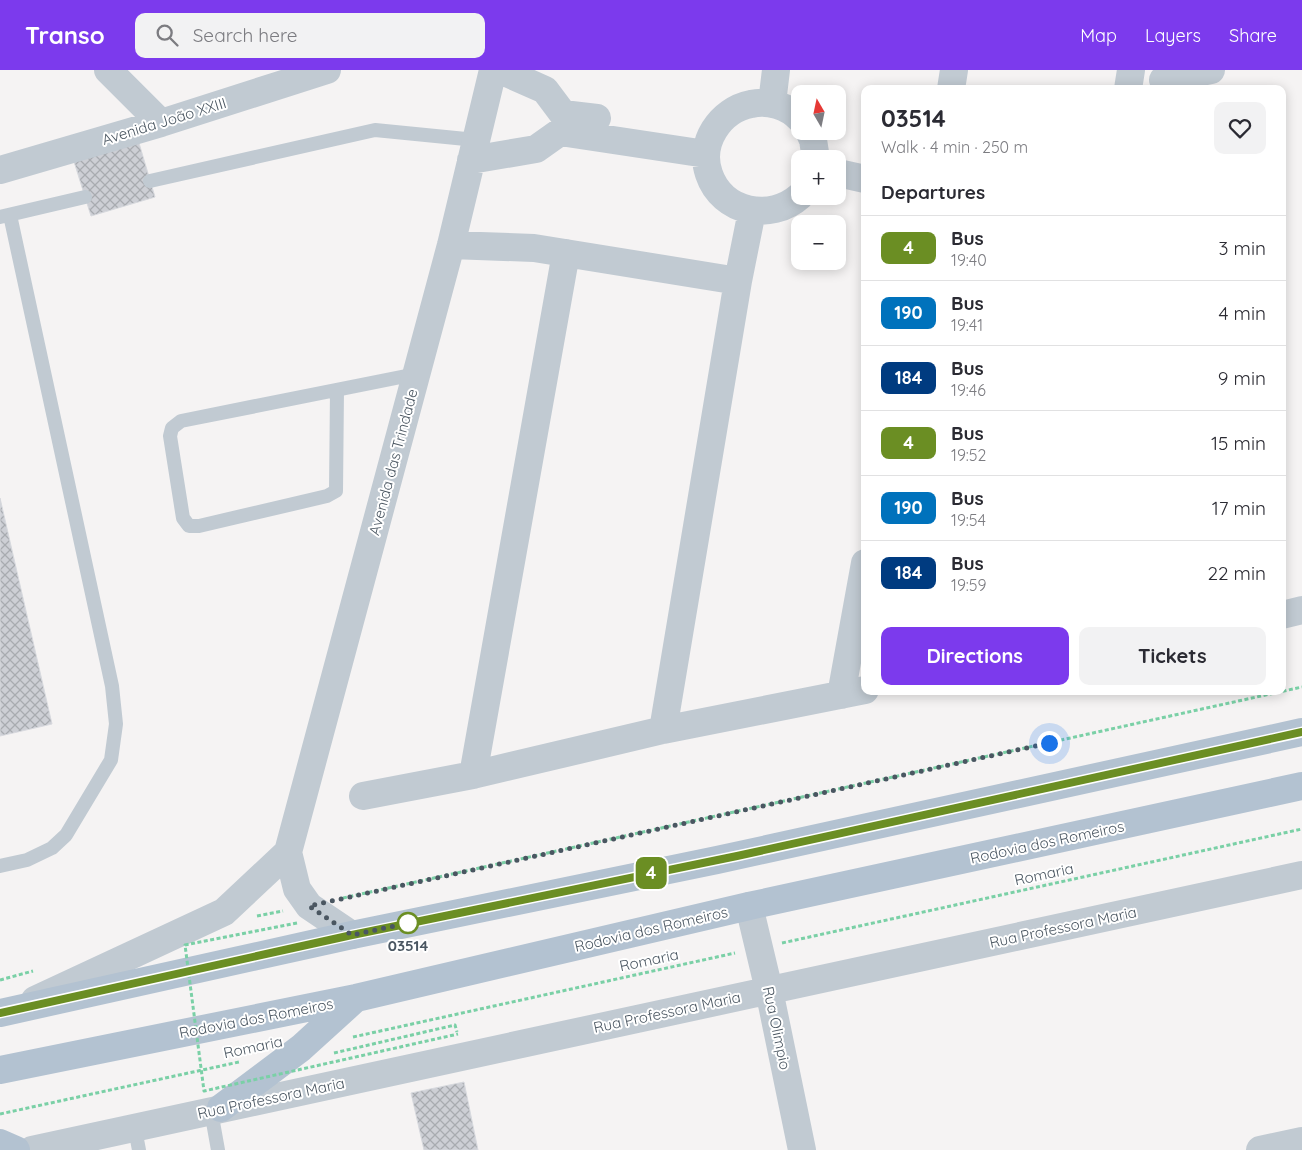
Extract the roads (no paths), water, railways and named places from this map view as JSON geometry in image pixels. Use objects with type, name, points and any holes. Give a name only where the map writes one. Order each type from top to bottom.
[{"type":"main road","points":[[9,1011],[352,935],[727,858],[1302,732]]},
{"type":"main road","name":"Rodovia dos Romeiros","points":[[0,1070],[356,998],[749,906],[1302,786]]},
{"type":"main road","points":[[216,1109],[301,1048],[356,998]]},
{"type":"main road","points":[[0,1143],[16,1150]]},
{"type":"street","points":[[108,70],[161,123]]},
{"type":"street","name":"Avenida João XXIII","points":[[0,170],[161,123],[327,70]]},
{"type":"street","name":"Avenida das Trindade","points":[[352,935],[303,914],[288,852],[451,245],[493,70]]},
{"type":"street","points":[[500,70],[545,90],[561,123]]},
{"type":"street","points":[[772,103],[776,70]]},
{"type":"street","points":[[952,85],[954,70]]},
{"type":"street","points":[[1129,85],[1131,70]]},
{"type":"street","points":[[1163,80],[1211,70]]},
{"type":"street","points":[[791,112],[772,103],[742,106],[729,113],[718,123],[708,145],[708,174],[718,191],[733,205],[752,211],[769,211],[791,202]]},
{"type":"street","points":[[473,150],[536,149],[561,123]]},
{"type":"street","points":[[561,123],[708,145]]},
{"type":"street","points":[[846,175],[861,178]]},
{"type":"street","points":[[663,730],[738,281],[752,211]]},
{"type":"street","points":[[451,245],[534,248],[738,281]]},
{"type":"street","points":[[473,775],[566,253]]},
{"type":"street","points":[[364,796],[473,775],[663,730],[853,693],[861,606]]},
{"type":"street","points":[[1286,614],[1302,610]]},
{"type":"street","points":[[9,1011],[191,929],[224,912],[288,852]]},
{"type":"street","name":"Rua Professora Maria","points":[[32,1150],[137,1139],[216,1109],[1302,875]]},
{"type":"street","name":"Rua Olimpio","points":[[749,906],[769,990],[802,1150]]},
{"type":"street","points":[[1260,1150],[1302,1141]]},
{"type":"lane","points":[[150,181],[375,130],[473,150]]},
{"type":"lane","points":[[0,866],[27,860],[52,848],[66,835],[111,760],[116,724],[112,686],[5,216],[85,197]]},
{"type":"lane","points":[[337,390],[336,491],[327,496],[199,526],[189,526],[183,518],[170,436],[172,428],[181,421],[416,374]]},
{"type":"lane","points":[[216,1109],[218,1150]]},
{"type":"place","name":"03514","points":[[408,923]]}]
